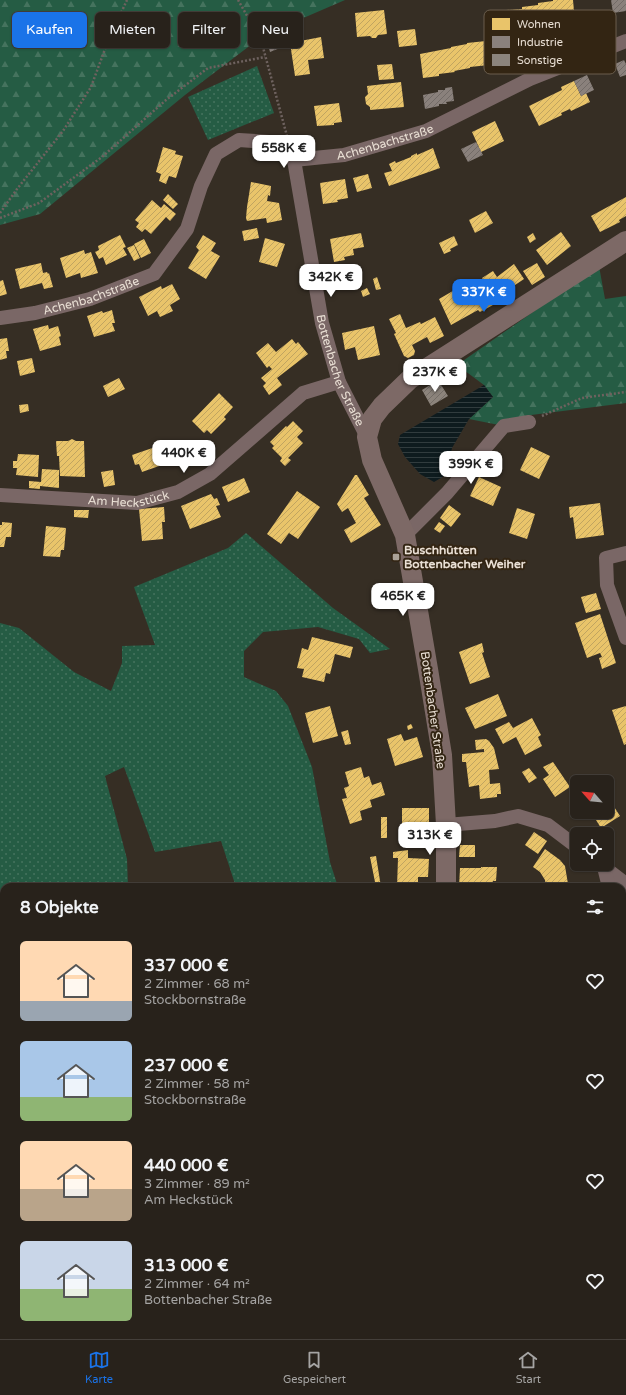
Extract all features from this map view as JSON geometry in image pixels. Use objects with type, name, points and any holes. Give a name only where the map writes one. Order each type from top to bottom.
[{"type":"street","name":"Achenbachstraße","points":[[616,45],[626,41]]},
{"type":"street","name":"Achenbachstraße","points":[[0,318],[35,313],[90,299],[154,274],[187,229],[201,186],[216,154],[239,140],[269,142],[294,160],[344,155],[426,131],[543,74]]},
{"type":"street","name":"Bottenbacher Straße","points":[[294,160],[322,324],[339,382],[369,428],[372,460],[404,535],[442,755],[446,825],[446,883]]},
{"type":"street","points":[[369,428],[382,406],[410,379],[626,242]]},
{"type":"street","name":"Am Heckstück","points":[[0,494],[136,503],[178,492],[210,474],[303,393],[339,382]]},
{"type":"street","points":[[404,535],[447,493],[504,426],[528,422]]},
{"type":"street","points":[[626,553],[606,558],[607,585],[626,638]]},
{"type":"street","points":[[446,825],[495,821],[518,816],[548,825],[570,842]]},
{"type":"street","points":[[604,871],[608,883]]},
{"type":"street","points":[[609,871],[625,883]]},
{"type":"path","points":[[0,213],[17,189],[64,131],[91,87],[108,41],[127,0]]},
{"type":"path","points":[[238,0],[261,40],[294,160]]},
{"type":"path","points":[[0,218],[39,203],[46,198],[102,157],[166,100],[208,68],[265,57]]},
{"type":"path","points":[[528,422],[582,398],[626,392]]},
{"type":"green space","points":[[0,0],[345,0],[303,18],[303,12],[248,12],[248,47],[185,95],[40,214],[0,225]]},
{"type":"green space","points":[[257,66],[274,113],[208,140],[188,97]]},
{"type":"green space","points":[[599,266],[605,299],[626,296],[626,403],[531,415],[504,426],[469,419],[493,397],[484,385],[457,365]]},
{"type":"green space","points":[[246,533],[333,608],[390,649],[370,653],[359,639],[318,627],[263,632],[244,651],[244,677],[276,691],[288,706],[312,767],[330,862],[337,883],[235,883],[221,841],[155,852],[124,767],[105,776],[127,859],[128,883],[0,883],[0,623],[19,628],[74,672],[111,691],[122,663],[122,646],[155,645],[134,587],[228,548]]},
{"type":"shaded area","points":[[484,385],[493,397],[469,419],[452,448],[446,475],[434,482],[420,474],[405,457],[398,444],[400,435]]},
{"type":"building: Wohnen","points":[[573,0],[574,10],[506,10],[522,9],[522,7],[553,1]]},
{"type":"building: Wohnen","points":[[384,10],[387,34],[378,35],[376,38],[372,38],[370,36],[357,37],[355,13]]},
{"type":"building: Wohnen","points":[[415,29],[417,45],[399,47],[397,31]]},
{"type":"building: Wohnen","points":[[321,37],[324,58],[308,60],[310,74],[295,76],[291,48],[303,48],[303,40]]},
{"type":"building: Wohnen","points":[[484,41],[484,66],[470,67],[454,71],[455,72],[439,74],[439,76],[423,78],[420,54],[451,48],[467,43]]},
{"type":"building: Wohnen","points":[[392,64],[394,79],[379,80],[377,65]]},
{"type":"building: Wohnen","points":[[574,81],[581,96],[586,93],[590,102],[571,111],[570,109],[561,113],[562,115],[539,126],[529,106],[562,90],[561,87]]},
{"type":"building: Wohnen","points":[[401,82],[404,107],[370,110],[370,107],[366,104],[365,97],[368,94],[367,86]]},
{"type":"building: Wohnen","points":[[339,103],[342,122],[334,123],[334,125],[317,126],[314,106]]},
{"type":"building: Wohnen","points":[[495,121],[504,141],[481,152],[472,132]]},
{"type":"building: Wohnen","points":[[163,147],[176,151],[175,154],[183,156],[176,178],[169,176],[166,184],[159,181],[161,174],[156,172]]},
{"type":"building: Wohnen","points":[[433,148],[440,168],[389,186],[384,173],[392,171],[389,164],[395,161],[396,163],[417,153],[417,155]]},
{"type":"building: Wohnen","points":[[368,174],[372,188],[357,192],[353,178]]},
{"type":"building: Wohnen","points":[[345,179],[348,198],[337,200],[338,202],[323,204],[320,183]]},
{"type":"building: Wohnen","points":[[251,182],[271,186],[270,196],[268,195],[267,201],[279,203],[282,220],[267,223],[266,218],[247,221],[247,207]]},
{"type":"building: Wohnen","points":[[168,194],[178,204],[173,209],[163,200]]},
{"type":"building: Wohnen","points":[[626,197],[626,216],[619,220],[620,222],[600,232],[591,216]]},
{"type":"building: Wohnen","points":[[152,200],[161,208],[164,204],[176,214],[170,221],[166,217],[151,234],[145,229],[142,232],[136,227],[139,223],[135,220]]},
{"type":"building: Wohnen","points":[[486,211],[493,223],[475,233],[469,220]]},
{"type":"building: Wohnen","points":[[257,228],[259,238],[244,241],[242,231]]},
{"type":"building: Wohnen","points":[[561,232],[571,246],[547,265],[536,250]]},
{"type":"building: Wohnen","points":[[361,233],[364,247],[353,249],[354,255],[344,257],[345,260],[334,262],[330,239]]},
{"type":"building: Wohnen","points":[[533,233],[536,239],[530,243],[527,237]]},
{"type":"building: Wohnen","points":[[120,235],[126,247],[123,248],[127,255],[106,265],[103,257],[99,259],[95,252],[99,250],[98,246]]},
{"type":"building: Wohnen","points":[[203,235],[216,243],[211,251],[220,256],[206,279],[188,268],[199,250],[196,247]]},
{"type":"building: Wohnen","points":[[454,236],[458,245],[450,249],[451,251],[444,254],[439,243]]},
{"type":"building: Wohnen","points":[[265,238],[285,244],[277,267],[259,262]]},
{"type":"building: Wohnen","points":[[144,239],[151,253],[141,258],[134,244]]},
{"type":"building: Wohnen","points":[[134,245],[140,258],[134,261],[127,248]]},
{"type":"building: Wohnen","points":[[84,250],[85,254],[91,252],[98,273],[81,278],[80,273],[66,278],[60,258]]},
{"type":"building: Wohnen","points":[[41,263],[43,273],[49,273],[53,287],[44,289],[42,283],[20,289],[15,269]]},
{"type":"building: Wohnen","points":[[537,263],[545,277],[532,285],[523,271]]},
{"type":"building: Wohnen","points":[[514,264],[524,279],[496,298],[482,278],[493,271],[497,277]]},
{"type":"building: Wohnen","points":[[377,277],[381,289],[376,290],[373,279]]},
{"type":"building: Wohnen","points":[[3,280],[7,294],[0,296],[0,281]]},
{"type":"building: Wohnen","points":[[470,281],[478,294],[485,290],[493,305],[480,312],[478,310],[451,325],[439,299]]},
{"type":"building: Wohnen","points":[[172,284],[180,299],[170,305],[173,311],[160,317],[157,311],[148,316],[139,297],[161,286],[162,289]]},
{"type":"building: Wohnen","points":[[367,288],[370,294],[363,297],[361,291]]},
{"type":"building: Wohnen","points":[[112,310],[115,323],[112,323],[115,331],[94,337],[87,316],[102,311],[103,313]]},
{"type":"building: Wohnen","points":[[400,314],[406,328],[420,322],[421,324],[435,317],[444,336],[430,343],[427,337],[412,345],[415,351],[414,355],[408,358],[404,356],[394,334],[396,333],[389,319]]},
{"type":"building: Wohnen","points":[[48,325],[49,329],[58,326],[61,336],[59,337],[61,345],[40,351],[33,329]]},
{"type":"building: Wohnen","points":[[374,326],[380,355],[358,360],[355,347],[345,350],[342,333]]},
{"type":"building: Wohnen","points":[[7,338],[9,351],[6,351],[7,358],[0,360],[0,339]]},
{"type":"building: Wohnen","points":[[292,339],[296,344],[298,342],[308,354],[277,378],[282,385],[269,395],[263,386],[266,383],[261,378],[272,369],[269,366],[267,368],[256,353],[268,343],[276,352]]},
{"type":"building: Wohnen","points":[[32,358],[35,372],[20,376],[17,361]]},
{"type":"building: Wohnen","points":[[119,378],[125,389],[108,397],[103,386]]},
{"type":"building: Wohnen","points":[[219,393],[233,407],[224,417],[226,419],[211,434],[207,430],[204,433],[192,421]]},
{"type":"building: Wohnen","points":[[28,404],[29,411],[20,413],[19,405]]},
{"type":"building: Wohnen","points":[[293,421],[303,431],[297,437],[303,443],[288,458],[291,460],[285,466],[280,461],[282,458],[272,448],[274,446],[270,442]]},
{"type":"building: Wohnen","points":[[72,439],[76,441],[84,441],[85,477],[60,476],[59,456],[57,456],[56,441],[68,441]]},
{"type":"building: Wohnen","points":[[164,444],[168,456],[160,459],[162,465],[142,472],[139,464],[135,465],[132,455]]},
{"type":"building: Wohnen","points":[[531,447],[550,456],[539,479],[520,470]]},
{"type":"building: Wohnen","points":[[18,454],[39,455],[38,477],[16,475],[17,468],[13,468],[13,461],[17,461]]},
{"type":"building: Wohnen","points":[[42,469],[59,470],[59,488],[40,486],[40,489],[29,488],[29,481],[41,482]]},
{"type":"building: Wohnen","points":[[113,470],[115,485],[104,487],[101,472]]},
{"type":"building: Wohnen","points":[[355,475],[357,475],[369,495],[364,498],[381,525],[351,543],[344,530],[356,523],[348,508],[342,512],[337,504]]},
{"type":"building: Wohnen","points":[[479,477],[501,487],[493,506],[470,496]]},
{"type":"building: Wohnen","points":[[244,478],[250,492],[228,502],[222,487]]},
{"type":"building: Wohnen","points":[[297,491],[320,507],[298,539],[289,533],[281,544],[267,534]]},
{"type":"building: Wohnen","points":[[211,494],[214,499],[217,498],[220,505],[216,506],[221,517],[190,529],[181,506]]},
{"type":"building: Wohnen","points":[[600,503],[604,535],[576,539],[573,517],[570,518],[569,507]]},
{"type":"building: Wohnen","points":[[449,505],[461,514],[451,527],[440,518]]},
{"type":"building: Wohnen","points":[[164,507],[165,522],[162,522],[163,539],[142,541],[139,509]]},
{"type":"building: Wohnen","points":[[517,508],[535,514],[527,539],[509,533]]},
{"type":"building: Wohnen","points":[[74,510],[89,510],[88,518],[74,517]]},
{"type":"building: Wohnen","points":[[2,522],[12,523],[11,537],[6,537],[4,547],[0,547],[0,525],[2,525]]},
{"type":"building: Wohnen","points":[[439,522],[445,526],[440,533],[434,529]]},
{"type":"building: Wohnen","points":[[46,526],[66,528],[64,550],[61,550],[60,557],[43,556]]},
{"type":"building: Wohnen","points":[[596,593],[601,609],[586,613],[581,597]]},
{"type":"building: Wohnen","points":[[600,614],[616,663],[602,669],[599,658],[602,657],[600,653],[587,658],[575,623]]},
{"type":"building: Wohnen","points":[[312,637],[353,647],[350,658],[335,654],[330,674],[326,673],[324,682],[302,677],[304,669],[297,668],[302,648],[308,650]]},
{"type":"building: Wohnen","points":[[482,643],[484,652],[482,653],[490,677],[470,684],[459,652]]},
{"type":"building: Wohnen","points":[[498,694],[507,716],[475,729],[465,708]]},
{"type":"building: Wohnen","points":[[330,706],[338,736],[313,743],[305,713]]},
{"type":"building: Wohnen","points":[[626,706],[626,744],[624,745],[612,710]]},
{"type":"building: Wohnen","points":[[532,718],[541,735],[538,737],[542,746],[525,755],[516,737],[503,744],[495,729],[509,722],[513,728]]},
{"type":"building: Wohnen","points":[[411,724],[413,728],[408,730],[407,726]]},
{"type":"building: Wohnen","points":[[348,730],[351,744],[345,745],[341,732]]},
{"type":"building: Wohnen","points":[[401,734],[404,741],[417,737],[423,757],[395,766],[387,739]]},
{"type":"building: Wohnen","points":[[486,739],[494,748],[499,769],[489,770],[490,784],[500,783],[501,794],[497,794],[497,797],[480,799],[479,785],[469,787],[466,762],[462,762],[462,754],[484,752],[484,749],[476,750],[475,740]]},
{"type":"building: Wohnen","points":[[553,762],[570,787],[555,797],[543,779],[549,775],[543,767]]},
{"type":"building: Wohnen","points":[[361,767],[364,778],[369,776],[372,785],[381,782],[385,795],[370,800],[372,807],[360,811],[362,820],[350,824],[342,799],[347,798],[344,788],[349,786],[345,772]]},
{"type":"building: Wohnen","points":[[529,768],[537,778],[529,783],[522,772]]},
{"type":"building: Wohnen","points":[[614,807],[620,816],[600,827],[595,819],[614,819]]},
{"type":"building: Wohnen","points":[[402,808],[429,808],[429,841],[403,841],[401,832],[410,832],[410,826],[402,826]]},
{"type":"building: Wohnen","points":[[381,817],[387,817],[387,838],[381,838]]},
{"type":"building: Wohnen","points":[[534,832],[547,841],[538,854],[525,845]]},
{"type":"building: Wohnen","points":[[460,845],[475,845],[475,857],[459,857]]},
{"type":"building: Wohnen","points":[[545,849],[560,860],[565,866],[568,883],[545,883],[540,872],[533,867]]},
{"type":"building: Wohnen","points":[[408,850],[408,858],[429,859],[428,877],[418,877],[418,882],[397,883],[398,858],[393,858],[393,852]]},
{"type":"building: Wohnen","points":[[376,856],[380,883],[375,883],[370,857]]},
{"type":"building: Wohnen","points":[[497,867],[496,881],[493,881],[493,883],[459,883],[460,868]]},
{"type":"building: Industrie","points":[[611,0],[626,0],[626,11],[616,13],[616,10],[613,10]]},
{"type":"building: Industrie","points":[[269,48],[280,48],[270,52]]},
{"type":"building: Industrie","points":[[624,60],[626,64],[626,75],[620,77],[616,64]]},
{"type":"building: Industrie","points":[[587,75],[594,90],[581,96],[574,81]]},
{"type":"building: Industrie","points":[[452,87],[454,101],[425,109],[423,95]]},
{"type":"building: Industrie","points":[[476,142],[483,155],[468,162],[461,149]]},
{"type":"building: Sonstige","points":[[438,380],[448,396],[431,406],[422,390]]},
{"type":"place","name":"Buschhütten Bottenbacher Weiher","points":[[396,557]]}]
